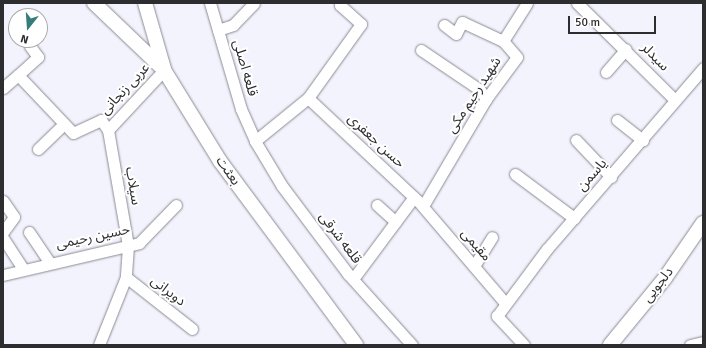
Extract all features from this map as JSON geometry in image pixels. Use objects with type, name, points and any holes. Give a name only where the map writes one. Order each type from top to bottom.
[{"type":"main road","name":"بعثت","points":[[94,3],[164,70],[220,161],[356,345]]},
{"type":"main road","points":[[145,3],[164,70]]},
{"type":"main road","name":"دلجویی","points":[[610,345],[665,278],[703,223]]},
{"type":"street","name":"قلعه اصلی","points":[[210,3],[241,109],[255,141]]},
{"type":"street","points":[[218,30],[232,25],[254,3]]},
{"type":"street","points":[[255,141],[308,98],[361,24],[340,5],[341,3]]},
{"type":"street","name":"شهید رحیم مکی","points":[[423,206],[486,99],[517,57],[503,40],[527,3]]},
{"type":"street","name":"سیدلر","points":[[577,3],[626,49],[675,100]]},
{"type":"street","points":[[444,25],[456,34],[462,22],[503,40]]},
{"type":"street","points":[[3,88],[38,57],[31,48]]},
{"type":"street","points":[[606,72],[626,49]]},
{"type":"street","points":[[421,50],[480,90],[486,99]]},
{"type":"street","name":"یاسمن","points":[[524,345],[497,316],[547,249],[611,177],[703,68]]},
{"type":"street","name":"عربی زنجانی","points":[[108,130],[164,70]]},
{"type":"street","points":[[18,75],[73,133],[101,120],[108,130]]},
{"type":"street","name":"حسن جعفری","points":[[308,98],[423,206]]},
{"type":"street","points":[[617,120],[642,140]]},
{"type":"street","points":[[38,149],[64,124]]},
{"type":"street","name":"سیلاب","points":[[99,345],[126,277],[128,246],[108,130]]},
{"type":"street","points":[[576,140],[611,177]]},
{"type":"street","name":"قلعه شرقی","points":[[255,141],[282,186],[353,279],[412,345]]},
{"type":"street","points":[[515,174],[574,218]]},
{"type":"street","points":[[353,279],[414,197]]},
{"type":"street","points":[[3,201],[14,217],[3,232]]},
{"type":"street","name":"حسین رحیمی","points":[[3,275],[49,262],[128,246],[139,242],[176,205]]},
{"type":"street","points":[[377,205],[396,222]]},
{"type":"street","name":"مقیمی","points":[[423,206],[506,304]]},
{"type":"street","points":[[30,232],[49,262]]},
{"type":"street","points":[[474,266],[492,237]]},
{"type":"street","points":[[3,238],[23,269]]},
{"type":"street","name":"دویرانی","points":[[126,277],[192,329]]},
{"type":"street","points":[[690,345],[703,342]]}]
